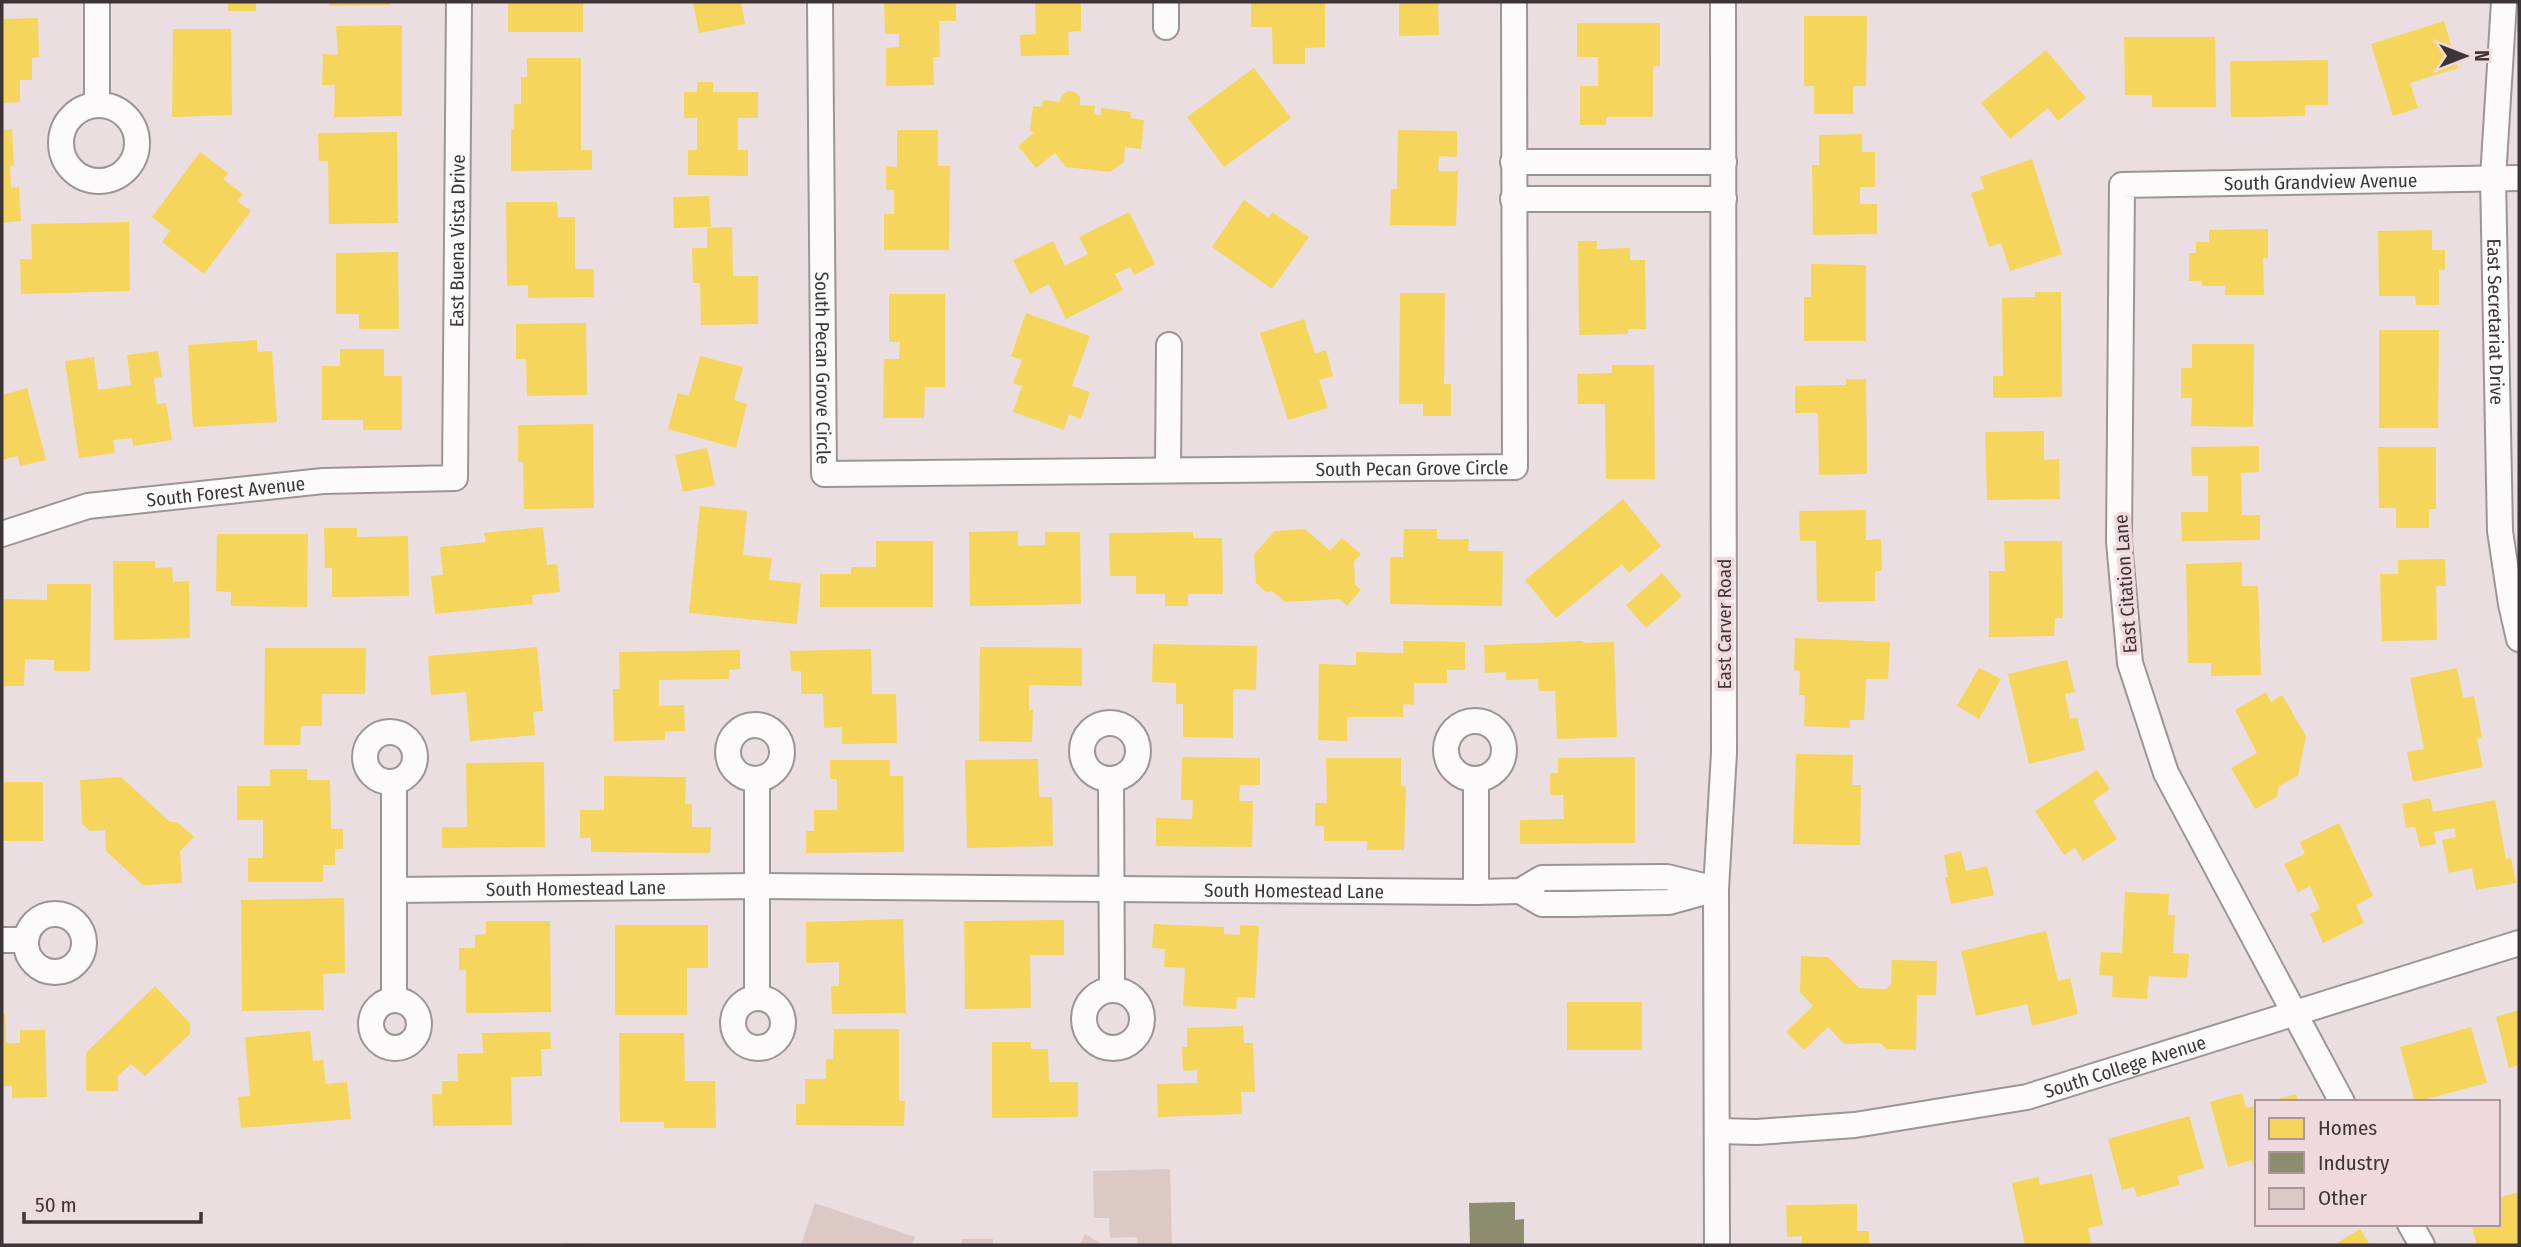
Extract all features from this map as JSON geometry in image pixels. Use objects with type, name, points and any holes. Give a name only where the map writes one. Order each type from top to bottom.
[{"type":"street","points":[[97,2],[97,105]]},
{"type":"street","name":"East Buena Vista Drive","points":[[455,478],[459,2]]},
{"type":"street","name":"South Pecan Grove Circle","points":[[820,2],[824,474],[1515,467],[1514,2]]},
{"type":"street","points":[[1166,2],[1166,27]]},
{"type":"street","name":"East Carver Road","points":[[1717,1245],[1716,889],[1724,753],[1723,2]]},
{"type":"street","name":"East Secretariat Drive","points":[[2504,2],[2493,178],[2511,604],[2519,639]]},
{"type":"street","points":[[1513,162],[1724,162]]},
{"type":"street","points":[[1620,162],[1620,200]]},
{"type":"street","name":"South Grandview Avenue","points":[[2122,185],[2519,178]]},
{"type":"street","name":"East Citation Lane","points":[[2122,185],[2119,542],[2130,663],[2166,773],[2341,1100]]},
{"type":"street","points":[[1513,199],[1724,200]]},
{"type":"street","points":[[1168,470],[1169,345]]},
{"type":"street","name":"South Forest Avenue","points":[[2,534],[88,506],[323,481],[455,478]]},
{"type":"street","points":[[757,779],[757,998]]},
{"type":"street","points":[[1476,779],[1476,892]]},
{"type":"street","points":[[1111,780],[1112,989]]},
{"type":"street","points":[[394,782],[394,1000]]},
{"type":"street","name":"South Homestead Lane","points":[[394,890],[757,886],[1476,892],[1520,891],[1542,878],[1667,877],[1716,889]]},
{"type":"street","name":"South College Avenue","points":[[1717,1131],[1757,1132],[1855,1125],[2026,1097],[2519,943]]},
{"type":"street","points":[[2411,1226],[2422,1245]]},
{"type":"building: Homes","points":[[228,2],[256,3],[256,11],[228,11]]},
{"type":"building: Homes","points":[[329,2],[390,2],[390,5],[329,6]]},
{"type":"building: Homes","points":[[508,2],[583,2],[583,32],[508,32]]},
{"type":"building: Homes","points":[[693,2],[741,2],[745,24],[699,33]]},
{"type":"building: Homes","points":[[884,2],[956,2],[956,21],[939,21],[940,57],[933,57],[934,85],[886,86],[886,48],[899,47],[899,34],[885,34]]},
{"type":"building: Homes","points":[[1035,2],[1081,2],[1081,31],[1068,32],[1069,55],[1021,56],[1020,35],[1036,34]]},
{"type":"building: Homes","points":[[1251,2],[1325,2],[1325,47],[1305,48],[1305,64],[1273,64],[1272,27],[1251,27]]},
{"type":"building: Homes","points":[[1399,2],[1438,2],[1439,35],[1399,36]]},
{"type":"building: Homes","points":[[1804,16],[1867,16],[1866,86],[1853,86],[1853,114],[1814,114],[1814,86],[1804,86]]},
{"type":"building: Homes","points":[[38,18],[39,57],[32,58],[32,80],[20,80],[20,102],[2,103],[2,19]]},
{"type":"building: Homes","points":[[2444,21],[2458,68],[2410,83],[2418,108],[2393,116],[2371,44]]},
{"type":"building: Homes","points":[[1577,23],[1660,23],[1660,66],[1653,66],[1653,117],[1606,117],[1606,125],[1580,125],[1580,86],[1598,86],[1598,57],[1577,57]]},
{"type":"building: Homes","points":[[402,25],[402,116],[334,117],[335,85],[322,85],[323,54],[338,55],[336,26]]},
{"type":"building: Homes","points":[[173,29],[231,29],[232,115],[172,117]]},
{"type":"building: Homes","points":[[2124,37],[2215,37],[2216,107],[2152,107],[2152,95],[2125,95]]},
{"type":"building: Homes","points":[[2046,50],[2086,98],[2058,121],[2048,108],[2010,139],[1981,103]]},
{"type":"building: Homes","points":[[527,58],[581,58],[581,150],[592,150],[592,170],[511,171],[514,104],[521,104],[521,77],[527,77]]},
{"type":"building: Homes","points":[[2328,60],[2328,105],[2305,105],[2305,116],[2231,117],[2230,61]]},
{"type":"building: Homes","points":[[1254,68],[1291,118],[1224,167],[1187,117]]},
{"type":"building: Homes","points":[[697,82],[713,82],[713,92],[758,92],[758,118],[738,118],[738,150],[748,150],[748,176],[688,175],[688,150],[697,150],[697,118],[684,118],[684,92],[697,92]]},
{"type":"building: Homes","points":[[1068,91],[1075,92],[1080,97],[1080,105],[1095,106],[1094,114],[1101,115],[1101,108],[1131,112],[1130,118],[1144,120],[1141,149],[1125,147],[1124,162],[1110,172],[1066,167],[1055,153],[1036,168],[1018,146],[1035,132],[1030,131],[1033,106],[1042,107],[1043,100],[1060,102],[1062,95]]},
{"type":"building: Homes","points":[[12,129],[14,166],[10,166],[11,188],[19,187],[21,221],[2,223],[2,130]]},
{"type":"building: Homes","points":[[897,130],[938,130],[938,166],[950,166],[949,250],[884,250],[884,214],[894,214],[894,190],[886,190],[886,166],[897,167]]},
{"type":"building: Homes","points":[[1398,130],[1457,131],[1457,157],[1439,156],[1438,171],[1458,171],[1456,226],[1390,225],[1391,189],[1397,189]]},
{"type":"building: Homes","points":[[397,132],[398,223],[329,224],[328,161],[319,161],[318,133]]},
{"type":"building: Homes","points":[[1862,134],[1862,152],[1875,152],[1875,187],[1860,187],[1860,204],[1877,204],[1877,234],[1813,235],[1812,165],[1819,165],[1819,135]]},
{"type":"building: Homes","points":[[200,152],[228,173],[223,179],[243,194],[237,201],[251,211],[204,274],[162,242],[170,231],[152,217]]},
{"type":"building: Homes","points":[[2032,159],[2062,254],[2010,271],[2001,243],[1989,247],[1971,193],[1984,189],[1980,177]]},
{"type":"building: Homes","points":[[709,196],[711,227],[674,228],[673,197]]},
{"type":"building: Homes","points":[[1244,200],[1269,218],[1272,212],[1309,237],[1272,289],[1212,247]]},
{"type":"building: Homes","points":[[506,202],[557,202],[558,217],[575,217],[575,269],[594,269],[594,297],[528,298],[528,285],[507,286]]},
{"type":"building: Homes","points":[[1129,212],[1155,264],[1134,275],[1130,267],[1115,274],[1123,290],[1066,319],[1049,284],[1030,294],[1013,260],[1053,241],[1065,266],[1088,254],[1079,237]]},
{"type":"building: Homes","points":[[129,222],[130,291],[21,294],[20,259],[32,259],[31,224]]},
{"type":"building: Homes","points":[[732,227],[733,276],[758,276],[758,324],[701,325],[700,283],[693,283],[692,248],[707,248],[707,228]]},
{"type":"building: Homes","points":[[2268,229],[2268,258],[2263,258],[2264,295],[2225,295],[2225,286],[2202,286],[2202,281],[2189,281],[2189,253],[2196,253],[2196,242],[2209,242],[2209,230]]},
{"type":"building: Homes","points":[[2432,230],[2432,250],[2445,250],[2445,270],[2439,270],[2439,305],[2416,305],[2415,296],[2379,296],[2378,231]]},
{"type":"building: Homes","points":[[1578,241],[1597,241],[1597,249],[1630,248],[1630,260],[1645,260],[1646,329],[1628,329],[1628,334],[1579,335]]},
{"type":"building: Homes","points":[[398,252],[399,329],[359,329],[359,314],[336,314],[336,253]]},
{"type":"building: Homes","points":[[1811,264],[1866,265],[1866,341],[1804,341],[1804,297],[1811,297]]},
{"type":"building: Homes","points":[[2035,292],[2061,292],[2062,397],[1993,398],[1993,376],[2003,376],[2002,298],[2035,297]]},
{"type":"building: Homes","points":[[1400,293],[1445,293],[1444,384],[1451,384],[1451,416],[1423,416],[1423,404],[1399,404]]},
{"type":"building: Homes","points":[[889,294],[945,294],[945,387],[925,387],[924,418],[883,418],[884,359],[899,359],[900,342],[889,342]]},
{"type":"building: Homes","points":[[1026,313],[1090,336],[1072,386],[1090,392],[1081,419],[1069,414],[1064,430],[1013,412],[1022,386],[1013,383],[1022,360],[1011,356]]},
{"type":"building: Homes","points":[[1304,319],[1315,354],[1326,350],[1333,376],[1319,380],[1328,408],[1288,420],[1260,333]]},
{"type":"building: Homes","points":[[586,323],[587,395],[527,396],[526,359],[516,359],[516,324]]},
{"type":"building: Homes","points":[[2379,330],[2439,330],[2438,428],[2379,428]]},
{"type":"building: Homes","points":[[257,340],[257,352],[272,351],[277,422],[193,427],[188,345]]},
{"type":"building: Homes","points":[[2192,344],[2254,344],[2253,427],[2191,426],[2192,398],[2181,398],[2181,368],[2192,368]]},
{"type":"building: Homes","points":[[340,349],[384,349],[384,376],[402,376],[402,430],[363,430],[363,420],[322,420],[322,366],[340,366]]},
{"type":"building: Homes","points":[[158,351],[162,377],[154,378],[157,404],[166,403],[172,440],[133,446],[132,438],[113,440],[115,453],[79,458],[65,361],[94,357],[98,390],[131,385],[127,355]]},
{"type":"building: Homes","points":[[700,356],[743,367],[734,400],[747,404],[736,448],[668,429],[678,393],[689,396]]},
{"type":"building: Homes","points":[[1612,365],[1654,365],[1655,479],[1606,479],[1605,404],[1578,404],[1577,374],[1612,373]]},
{"type":"building: Homes","points":[[1846,379],[1866,379],[1867,474],[1819,475],[1818,413],[1795,413],[1795,386],[1846,385]]},
{"type":"building: Homes","points":[[27,388],[46,460],[20,466],[18,456],[2,460],[2,395]]},
{"type":"building: Homes","points":[[593,424],[594,508],[524,509],[523,462],[518,462],[518,425]]},
{"type":"building: Homes","points":[[2044,431],[2044,460],[2059,459],[2060,499],[1987,500],[1985,432]]},
{"type":"building: Homes","points":[[2259,446],[2259,472],[2241,473],[2242,515],[2260,515],[2260,540],[2182,541],[2181,512],[2208,512],[2208,476],[2192,476],[2191,447]]},
{"type":"building: Homes","points":[[2378,447],[2436,447],[2436,509],[2429,509],[2429,528],[2396,528],[2396,508],[2379,508]]},
{"type":"building: Homes","points":[[707,448],[715,485],[683,492],[675,455]]},
{"type":"building: Homes","points":[[1623,499],[1661,546],[1629,573],[1622,564],[1556,618],[1525,580]]},
{"type":"building: Homes","points":[[700,506],[747,511],[743,555],[772,558],[769,580],[801,583],[797,624],[689,613]]},
{"type":"building: Homes","points":[[1866,510],[1866,540],[1881,539],[1882,571],[1875,571],[1875,601],[1817,602],[1816,541],[1800,541],[1799,511]]},
{"type":"building: Homes","points":[[543,527],[547,565],[557,564],[560,592],[532,595],[533,604],[435,614],[431,576],[443,575],[440,547],[486,542],[484,533]]},
{"type":"building: Homes","points":[[324,528],[357,528],[357,537],[408,536],[409,596],[332,597],[332,568],[325,568]]},
{"type":"building: Homes","points":[[1305,529],[1330,551],[1342,538],[1361,554],[1354,562],[1355,585],[1361,590],[1347,606],[1339,599],[1285,602],[1256,583],[1254,554],[1275,531]]},
{"type":"building: Homes","points":[[1404,529],[1437,529],[1437,539],[1469,539],[1468,551],[1503,551],[1502,606],[1390,604],[1390,557],[1403,557]]},
{"type":"building: Homes","points":[[1018,531],[1018,546],[1045,545],[1045,532],[1080,532],[1081,604],[970,606],[969,532]]},
{"type":"building: Homes","points":[[1193,532],[1193,538],[1222,538],[1223,594],[1188,594],[1188,606],[1165,606],[1165,594],[1136,594],[1136,576],[1110,576],[1109,533]]},
{"type":"building: Homes","points":[[217,534],[308,534],[307,607],[231,606],[231,592],[216,591]]},
{"type":"building: Homes","points":[[876,541],[933,541],[933,607],[820,607],[820,574],[851,574],[851,567],[876,567]]},
{"type":"building: Homes","points":[[2004,541],[2062,541],[2063,618],[2055,618],[2054,636],[1989,637],[1989,571],[2005,571]]},
{"type":"building: Homes","points":[[2445,559],[2446,586],[2436,586],[2437,640],[2382,641],[2380,574],[2398,574],[2398,560]]},
{"type":"building: Homes","points":[[113,561],[155,561],[155,568],[172,567],[173,582],[189,581],[190,638],[114,640]]},
{"type":"building: Homes","points":[[2242,562],[2242,586],[2258,586],[2261,675],[2211,676],[2211,663],[2188,663],[2186,564]]},
{"type":"building: Homes","points":[[1662,573],[1682,596],[1646,628],[1626,605]]},
{"type":"building: Homes","points":[[47,584],[91,584],[90,671],[54,671],[54,660],[25,659],[24,686],[2,686],[2,599],[47,600]]},
{"type":"building: Homes","points":[[1795,638],[1890,642],[1888,679],[1866,679],[1864,720],[1850,720],[1850,728],[1804,726],[1805,695],[1799,695],[1800,671],[1794,670]]},
{"type":"building: Homes","points":[[1403,641],[1465,642],[1465,670],[1447,670],[1447,683],[1414,683],[1414,705],[1403,704],[1403,717],[1347,717],[1347,741],[1318,740],[1319,664],[1356,665],[1356,652],[1403,653]]},
{"type":"building: Homes","points":[[1614,642],[1617,737],[1557,739],[1555,691],[1539,691],[1538,679],[1506,680],[1506,672],[1485,673],[1484,645]]},
{"type":"building: Homes","points":[[1153,644],[1257,646],[1256,690],[1233,689],[1233,738],[1183,737],[1183,704],[1176,704],[1176,683],[1152,682]]},
{"type":"building: Homes","points":[[537,647],[543,711],[533,712],[535,735],[470,741],[466,692],[431,695],[428,656]]},
{"type":"building: Homes","points":[[980,647],[1082,648],[1082,686],[1029,685],[1029,710],[1033,710],[1032,742],[979,741]]},
{"type":"building: Homes","points":[[265,648],[366,648],[365,694],[322,694],[322,726],[301,726],[300,745],[264,745]]},
{"type":"building: Homes","points":[[871,649],[872,694],[896,694],[897,743],[842,744],[842,727],[824,728],[823,694],[801,694],[801,671],[791,671],[790,651]]},
{"type":"building: Homes","points":[[740,650],[740,669],[729,670],[729,679],[659,680],[659,706],[684,705],[685,731],[665,731],[665,740],[614,741],[613,689],[620,689],[619,652]]},
{"type":"building: Homes","points":[[2067,660],[2075,692],[2065,694],[2070,719],[2077,717],[2085,750],[2029,764],[2008,674]]},
{"type":"building: Homes","points":[[1979,668],[2001,679],[1979,719],[1957,706]]},
{"type":"building: Homes","points":[[2457,668],[2463,698],[2474,696],[2482,738],[2477,739],[2483,767],[2413,782],[2407,752],[2424,749],[2410,678]]},
{"type":"building: Homes","points":[[2266,692],[2271,702],[2282,695],[2306,736],[2298,776],[2279,786],[2277,797],[2255,809],[2231,768],[2257,753],[2235,710]]},
{"type":"building: Homes","points":[[1796,754],[1853,755],[1852,785],[1861,785],[1860,845],[1793,844]]},
{"type":"building: Homes","points":[[1182,757],[1260,758],[1260,785],[1240,785],[1239,801],[1253,801],[1252,847],[1156,846],[1156,818],[1192,819],[1193,800],[1181,800]]},
{"type":"building: Homes","points":[[1635,757],[1635,843],[1520,844],[1520,820],[1564,819],[1563,795],[1550,795],[1550,773],[1558,773],[1558,758]]},
{"type":"building: Homes","points":[[1326,758],[1401,758],[1401,786],[1406,786],[1404,850],[1367,850],[1367,841],[1324,841],[1324,826],[1315,826],[1315,803],[1327,803]]},
{"type":"building: Homes","points":[[1038,759],[1039,797],[1052,797],[1053,846],[967,848],[965,760]]},
{"type":"building: Homes","points":[[830,760],[890,760],[890,776],[903,776],[904,852],[806,853],[806,831],[814,831],[814,810],[837,810],[837,779],[830,779]]},
{"type":"building: Homes","points":[[544,762],[545,847],[442,848],[442,827],[467,827],[466,763]]},
{"type":"building: Homes","points":[[270,769],[307,769],[307,780],[330,780],[331,829],[343,829],[343,849],[335,849],[335,865],[323,865],[323,882],[248,882],[248,858],[263,858],[263,820],[237,820],[237,786],[270,786]]},
{"type":"building: Homes","points":[[2097,770],[2110,789],[2093,801],[2117,839],[2083,861],[2075,848],[2064,855],[2035,811]]},
{"type":"building: Homes","points":[[604,776],[686,777],[685,804],[692,804],[692,827],[711,827],[710,853],[591,852],[591,838],[580,838],[580,810],[604,810]]},
{"type":"building: Homes","points":[[121,777],[170,822],[177,822],[194,837],[180,851],[182,883],[143,885],[106,851],[105,830],[90,831],[82,824],[80,780]]},
{"type":"building: Homes","points":[[2,782],[43,782],[43,841],[2,841]]},
{"type":"building: Homes","points":[[2430,798],[2433,812],[2495,800],[2506,859],[2511,858],[2516,883],[2476,890],[2472,868],[2449,873],[2442,840],[2456,837],[2454,828],[2434,832],[2436,844],[2420,847],[2415,827],[2406,828],[2402,804]]},
{"type":"building: Homes","points":[[2339,823],[2373,896],[2356,905],[2364,923],[2323,943],[2310,914],[2320,909],[2310,886],[2298,892],[2284,864],[2305,854],[2300,842]]},
{"type":"building: Homes","points":[[1961,851],[1966,871],[1987,866],[1994,895],[1951,904],[1945,877],[1948,877],[1944,855]]},
{"type":"building: Homes","points":[[2125,892],[2169,894],[2168,915],[2175,915],[2173,953],[2189,954],[2187,978],[2149,976],[2147,999],[2112,997],[2113,976],[2099,975],[2101,952],[2122,953]]},
{"type":"building: Homes","points":[[344,898],[345,973],[323,974],[324,1010],[242,1011],[241,900]]},
{"type":"building: Homes","points":[[903,919],[906,1013],[832,1014],[831,986],[839,986],[839,962],[806,963],[806,922]]},
{"type":"building: Homes","points":[[1064,920],[1064,955],[1030,955],[1031,1008],[965,1009],[964,921]]},
{"type":"building: Homes","points":[[486,921],[550,921],[551,1012],[466,1013],[466,970],[459,970],[459,948],[475,948],[475,935],[486,934]]},
{"type":"building: Homes","points":[[1154,924],[1224,927],[1224,934],[1240,935],[1240,925],[1259,926],[1255,998],[1237,997],[1236,1009],[1183,1006],[1185,968],[1164,967],[1165,949],[1152,948]]},
{"type":"building: Homes","points":[[615,925],[708,925],[708,968],[687,968],[687,1015],[615,1015]]},
{"type":"building: Homes","points":[[2046,931],[2058,981],[2070,978],[2078,1014],[2032,1026],[2027,1004],[1976,1016],[1961,951]]},
{"type":"building: Homes","points":[[1801,956],[1828,957],[1859,988],[1886,989],[1891,984],[1892,960],[1937,961],[1936,995],[1917,995],[1916,1050],[1887,1049],[1880,1043],[1844,1044],[1828,1027],[1804,1050],[1786,1032],[1813,1006],[1800,992]]},
{"type":"building: Homes","points":[[155,986],[190,1023],[190,1034],[145,1076],[131,1064],[118,1076],[118,1091],[86,1091],[86,1053]]},
{"type":"building: Homes","points":[[1567,1002],[1642,1002],[1642,1050],[1567,1050]]},
{"type":"building: Homes","points":[[2519,1010],[2519,1065],[2509,1068],[2496,1017]]},
{"type":"building: Homes","points":[[2,1013],[5,1013],[6,1043],[20,1043],[20,1030],[45,1030],[47,1097],[12,1098],[12,1086],[2,1086]]},
{"type":"building: Homes","points":[[1243,1026],[1244,1043],[1253,1043],[1255,1092],[1241,1092],[1242,1114],[1158,1117],[1157,1084],[1197,1083],[1197,1070],[1183,1071],[1182,1047],[1187,1047],[1187,1028]]},
{"type":"building: Homes","points":[[2471,1027],[2487,1083],[2414,1100],[2400,1047]]},
{"type":"building: Homes","points":[[834,1029],[899,1029],[899,1101],[905,1101],[904,1126],[796,1125],[796,1104],[805,1104],[805,1079],[826,1079],[826,1059],[833,1059]]},
{"type":"building: Homes","points":[[310,1031],[313,1061],[323,1060],[326,1084],[347,1082],[351,1119],[241,1128],[238,1097],[250,1096],[245,1037]]},
{"type":"building: Homes","points":[[550,1032],[551,1049],[541,1049],[542,1076],[511,1077],[512,1125],[433,1126],[432,1094],[442,1094],[442,1081],[458,1081],[457,1054],[483,1053],[482,1033]]},
{"type":"building: Homes","points":[[619,1033],[684,1033],[685,1081],[715,1081],[716,1128],[664,1128],[664,1122],[620,1122]]},
{"type":"building: Homes","points":[[992,1042],[1031,1042],[1031,1049],[1048,1049],[1049,1082],[1078,1082],[1078,1117],[992,1118]]},
{"type":"building: Homes","points":[[2242,1093],[2246,1108],[2255,1106],[2255,1166],[2252,1160],[2228,1167],[2210,1102]]},
{"type":"building: Homes","points":[[2296,1094],[2298,1100],[2274,1100]]},
{"type":"building: Homes","points":[[2189,1116],[2204,1168],[2177,1176],[2180,1185],[2137,1197],[2134,1187],[2122,1190],[2108,1139]]},
{"type":"building: Homes","points":[[2092,1174],[2103,1225],[2088,1228],[2091,1243],[2025,1245],[2012,1183],[2038,1177],[2040,1185]]},
{"type":"building: Homes","points":[[2519,1192],[2519,1245],[2477,1245],[2472,1226],[2500,1226],[2500,1197]]},
{"type":"building: Homes","points":[[1857,1204],[1857,1231],[1869,1231],[1869,1245],[1802,1245],[1802,1236],[1787,1237],[1786,1205]]},
{"type":"building: Homes","points":[[2360,1229],[2370,1245],[2334,1245]]},
{"type":"building: Industry","points":[[1515,1202],[1515,1220],[1524,1219],[1524,1245],[1470,1245],[1469,1203]]},
{"type":"building: Other","points":[[1170,1169],[1172,1245],[1138,1245],[1137,1237],[1110,1238],[1109,1218],[1094,1218],[1093,1171]]},
{"type":"building: Other","points":[[815,1203],[915,1237],[912,1245],[801,1245]]},
{"type":"building: Other","points":[[1085,1234],[1103,1245],[1079,1245]]},
{"type":"building: Other","points":[[962,1239],[993,1239],[993,1245],[962,1245]]},
{"type":"building: Other","points":[[585,1243],[585,1245],[563,1245]]}]
